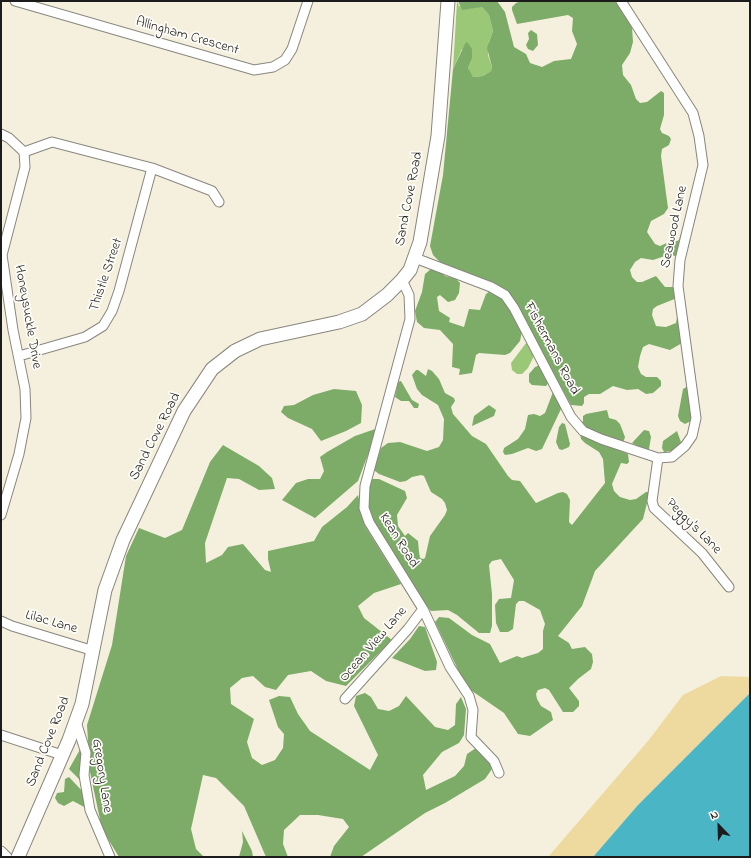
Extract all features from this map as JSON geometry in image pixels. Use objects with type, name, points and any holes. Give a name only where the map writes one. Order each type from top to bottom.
[{"type":"street","name":"Allingham Crescent","points":[[18,2],[254,70],[273,67],[285,60],[292,49],[308,1]]},
{"type":"street","name":"Sand Cove Road","points":[[18,857],[76,722],[87,687],[105,590],[123,540],[184,412],[212,369],[234,351],[260,339],[339,322],[362,314],[379,302],[402,280],[415,258],[421,236],[438,136],[448,1]]},
{"type":"street","name":"Seawood Lane","points":[[621,1],[693,113],[697,122],[703,164],[680,260],[678,286],[693,386],[696,418],[695,428],[692,436],[678,454],[665,459],[658,458]]},
{"type":"street","points":[[1,134],[9,138],[24,152],[52,142],[152,168],[212,190],[219,202]]},
{"type":"street","name":"Honeysuckle Drive","points":[[1,515],[18,458],[26,422],[25,389],[13,330],[2,255],[25,167],[24,152]]},
{"type":"street","name":"Thistle Street","points":[[19,356],[85,337],[103,326],[112,311],[119,291],[152,168]]},
{"type":"street","name":"Fishermans Road","points":[[415,258],[502,293],[514,308],[578,427],[601,439],[658,458]]},
{"type":"street","name":"Kean Road","points":[[402,280],[409,295],[410,319],[365,486],[363,503],[369,522],[423,609],[450,667],[471,700],[473,710],[472,737],[494,761],[499,774]]},
{"type":"street","name":"Peggy's Lane","points":[[658,458],[652,501],[654,508],[702,553],[729,587]]},
{"type":"street","name":"Ocean View Lane","points":[[345,699],[408,629],[423,609]]},
{"type":"street","name":"Lilac Lane","points":[[1,621],[12,626],[94,651]]},
{"type":"street","name":"Gregory Lane","points":[[76,722],[86,753],[84,775],[90,810],[110,857]]},
{"type":"street","points":[[1,735],[62,755]]},
{"type":"street","points":[[1,851],[7,857]]},
{"type":"green space","points":[[457,1],[459,6],[468,9],[482,7],[489,15],[493,31],[489,42],[488,55],[492,67],[491,71],[483,76],[473,77],[469,73],[468,68],[472,59],[462,49],[453,69]]},
{"type":"green space","points":[[458,1],[497,1],[505,12],[514,47],[526,54],[530,63],[542,67],[554,61],[571,59],[577,44],[572,31],[573,18],[568,15],[517,24],[512,10],[512,7],[516,3],[521,1],[617,1],[627,16],[632,28],[633,42],[630,53],[622,65],[623,75],[631,85],[636,99],[640,103],[647,102],[661,91],[664,93],[664,115],[660,129],[662,133],[669,136],[671,139],[669,145],[662,149],[661,156],[668,208],[664,214],[651,221],[647,232],[655,244],[660,246],[671,241],[679,240],[685,221],[676,256],[668,255],[653,260],[641,258],[635,262],[630,270],[632,277],[637,282],[642,282],[656,276],[665,287],[678,287],[677,298],[657,306],[653,309],[652,315],[656,326],[666,327],[676,323],[678,311],[682,343],[670,350],[649,344],[643,347],[640,356],[638,367],[641,374],[646,377],[657,377],[661,381],[661,386],[653,393],[646,394],[638,389],[627,390],[613,386],[600,394],[589,394],[584,397],[584,403],[582,406],[571,405],[513,299],[443,265],[433,255],[430,246],[443,175],[453,69],[466,42],[472,49],[472,59],[468,68],[473,77],[483,76],[491,71],[492,67],[487,48],[493,31],[489,15],[482,7],[462,10]]},
{"type":"green space","points":[[531,30],[537,34],[538,45],[533,51],[528,49],[526,45],[529,39],[528,33]]},
{"type":"green space","points":[[431,269],[442,273],[445,276],[456,279],[460,283],[459,293],[455,300],[448,302],[440,295],[437,297],[439,311],[450,318],[449,322],[464,327],[469,309],[480,310],[486,294],[490,291],[506,301],[522,331],[520,341],[510,353],[505,355],[479,353],[476,355],[472,373],[459,375],[460,369],[452,367],[453,344],[440,330],[424,328],[417,322],[415,311],[422,292],[425,274]]},
{"type":"green space","points":[[526,343],[534,354],[533,358],[528,368],[522,374],[517,374],[512,370],[511,363]]},
{"type":"green space","points":[[540,365],[549,382],[546,386],[532,385],[529,382],[529,374],[535,367]]},
{"type":"green space","points":[[428,369],[432,371],[439,379],[445,393],[454,398],[455,401],[451,407],[453,414],[472,436],[486,444],[508,476],[512,480],[520,481],[536,503],[558,493],[563,492],[567,494],[570,500],[569,522],[572,525],[605,483],[603,459],[599,452],[581,439],[580,434],[628,454],[629,462],[627,464],[621,463],[612,484],[614,491],[620,497],[630,500],[636,499],[646,492],[648,492],[649,495],[643,519],[595,571],[582,606],[558,636],[569,643],[572,649],[585,647],[592,654],[593,662],[591,669],[569,688],[579,701],[579,706],[573,712],[563,712],[549,690],[545,688],[538,690],[536,694],[537,699],[541,706],[551,712],[553,720],[530,736],[518,734],[504,713],[472,691],[463,680],[435,622],[439,617],[449,618],[472,635],[490,644],[500,663],[517,656],[522,658],[538,653],[543,649],[543,631],[545,624],[540,610],[524,601],[519,601],[516,604],[513,629],[508,632],[500,632],[496,623],[495,605],[499,599],[511,598],[514,580],[501,559],[492,561],[489,565],[492,594],[492,626],[490,633],[479,633],[457,615],[448,610],[431,611],[426,606],[370,516],[366,501],[371,479],[379,479],[405,491],[407,498],[397,515],[398,526],[405,536],[408,533],[418,541],[420,558],[423,559],[425,558],[430,536],[447,510],[442,499],[431,492],[424,476],[421,475],[412,477],[406,481],[400,482],[375,471],[375,466],[381,448],[388,443],[400,442],[427,451],[439,447],[443,440],[444,419],[438,405],[422,395],[417,389],[412,375],[416,370],[418,370],[426,376]]},
{"type":"green space","points":[[401,381],[412,400],[419,404],[418,408],[414,408],[409,401],[401,401],[395,397],[398,382]]},
{"type":"green space","points":[[688,386],[692,416],[691,421],[685,424],[680,421],[678,416],[683,389]]},
{"type":"green space","points":[[334,389],[356,391],[362,405],[361,423],[321,441],[312,429],[288,418],[281,412],[284,406],[294,405],[313,395]]},
{"type":"green space","points":[[553,392],[561,405],[561,409],[542,449],[536,451],[528,448],[505,455],[503,452],[504,448],[518,439],[525,429],[528,415],[534,414],[540,416],[545,413]]},
{"type":"green space","points":[[489,405],[496,410],[494,416],[472,426],[474,416]]},
{"type":"green space","points":[[607,410],[609,418],[616,420],[620,424],[625,437],[623,443],[590,432],[581,424],[583,421],[583,416],[586,414]]},
{"type":"green space","points":[[562,423],[565,424],[570,444],[569,447],[562,450],[559,449],[556,442],[559,427]]},
{"type":"green space","points":[[378,428],[358,481],[315,518],[282,500],[296,483],[308,479],[320,479],[324,471],[320,457],[355,436]]},
{"type":"green space","points":[[644,430],[649,431],[651,437],[649,449],[647,451],[632,443]]},
{"type":"green space","points":[[677,431],[682,445],[672,451],[664,452],[662,448],[663,441]]},
{"type":"green space","points":[[223,445],[259,466],[272,478],[275,489],[259,490],[239,479],[227,478],[205,543],[206,563],[222,555],[228,547],[243,544],[265,570],[271,572],[268,551],[314,541],[322,527],[347,507],[358,495],[365,526],[401,584],[374,593],[358,606],[364,618],[392,640],[346,686],[326,681],[311,671],[288,675],[276,690],[265,687],[253,676],[242,678],[230,688],[231,704],[254,719],[247,742],[252,758],[262,765],[275,760],[283,748],[284,734],[278,727],[269,700],[279,696],[290,697],[298,714],[310,731],[370,770],[378,755],[354,706],[356,696],[365,693],[371,697],[378,709],[389,711],[399,706],[406,696],[435,727],[448,730],[455,725],[456,704],[461,697],[466,709],[464,735],[459,743],[442,752],[423,775],[426,790],[455,776],[464,766],[467,754],[476,748],[487,757],[492,769],[485,779],[425,813],[361,857],[330,857],[334,846],[349,827],[343,819],[318,815],[300,815],[284,830],[283,844],[288,857],[266,857],[244,806],[216,778],[203,775],[191,829],[196,849],[204,857],[119,857],[102,829],[90,772],[87,725],[112,645],[126,556],[139,528],[165,538],[182,530],[210,462]]},
{"type":"green space","points":[[419,626],[425,627],[437,662],[436,670],[425,671],[392,658],[410,639]]},
{"type":"green space","points":[[82,746],[83,783],[69,769]]},
{"type":"green space","points":[[69,777],[84,793],[86,808],[73,801],[64,806],[58,803],[55,798],[57,793],[64,792],[65,779]]},
{"type":"green space","points":[[242,831],[252,851],[253,857],[239,857],[243,842]]},
{"type":"sand","points":[[721,676],[750,677],[750,693],[638,805],[593,857],[548,857],[648,741],[683,695]]},
{"type":"water","points":[[750,693],[750,857],[593,857],[638,805]]}]
